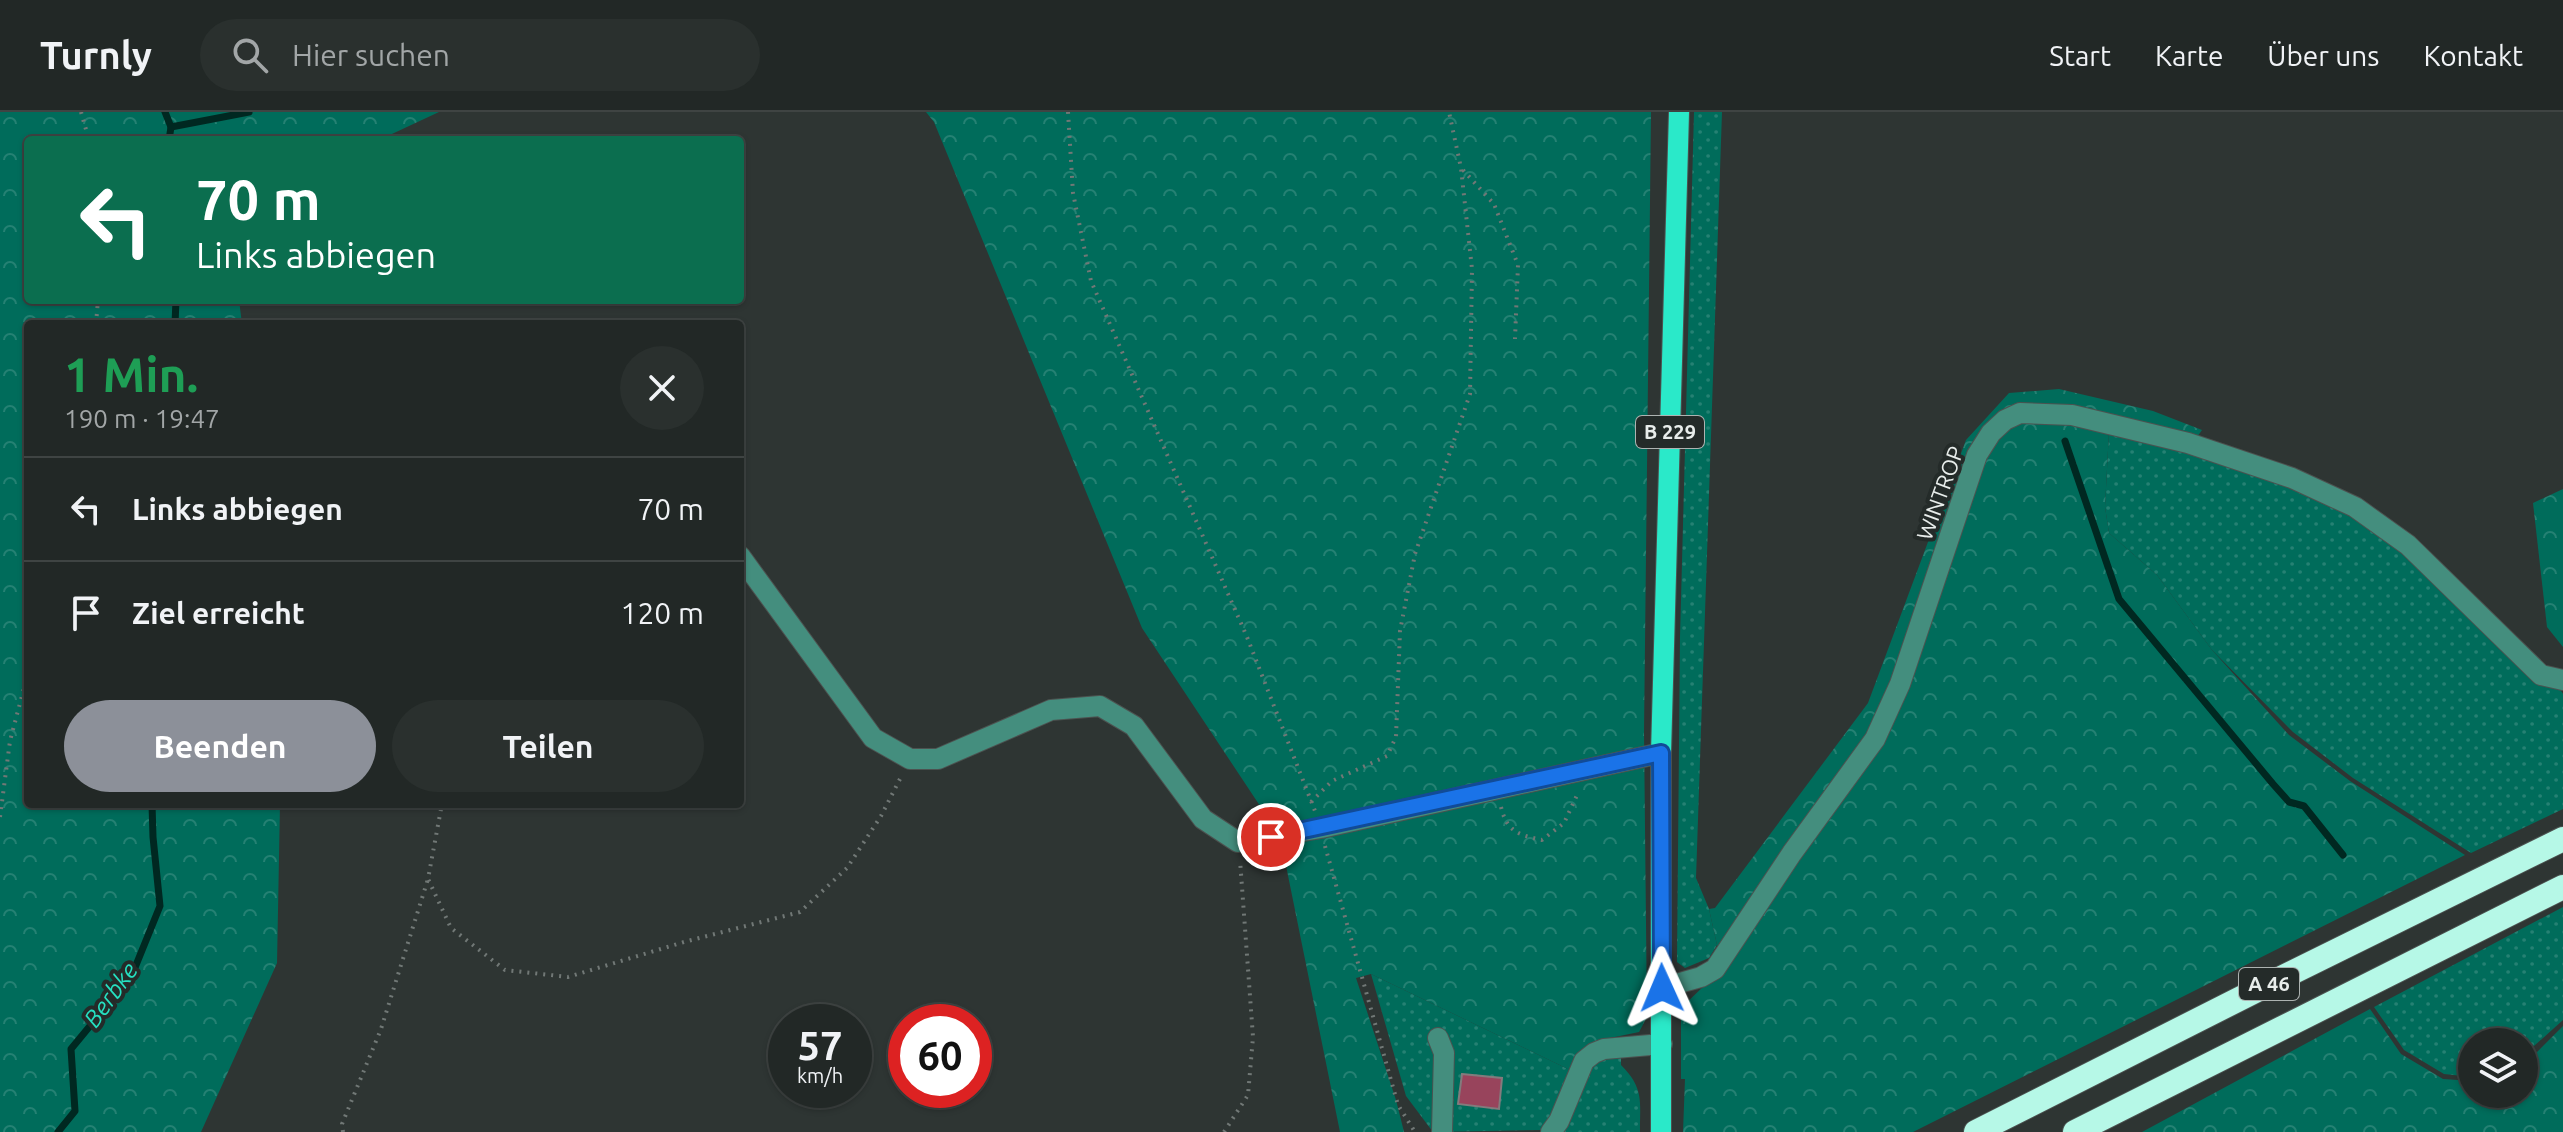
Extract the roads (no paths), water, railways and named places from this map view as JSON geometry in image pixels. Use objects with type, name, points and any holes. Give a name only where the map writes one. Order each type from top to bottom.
[{"type":"highway","name":"A 46","points":[[1976,1132],[2563,839]]},
{"type":"highway","name":"A 46","points":[[2075,1132],[2563,887]]},
{"type":"main road","name":"B 229","points":[[1661,1132],[1661,753],[1679,112]]},
{"type":"street","name":"WINTROP","points":[[1662,988],[1701,977],[1715,969],[1792,853],[1875,739],[1900,684],[1977,455],[1991,433],[2005,420],[2020,413],[2072,415],[2188,443],[2292,478],[2355,507],[2408,545],[2541,675],[2563,680]]},
{"type":"street","points":[[744,561],[873,738],[910,759],[938,759],[1051,710],[1100,706],[1134,726],[1203,819],[1238,842],[1321,828],[1661,753]]},
{"type":"street","points":[[1438,1038],[1444,1053],[1442,1132]]},
{"type":"street","points":[[1551,1132],[1559,1121],[1584,1061],[1594,1053],[1604,1049],[1662,1044]]},
{"type":"waterway","name":"Berbke","points":[[165,112],[171,127],[170,136]]},
{"type":"waterway","points":[[171,127],[249,112]]},
{"type":"waterway","name":"Berbke","points":[[175,320],[176,304]]},
{"type":"waterway","points":[[2065,441],[2119,599],[2273,784],[2289,802],[2304,806],[2343,855]]},
{"type":"waterway","name":"Berbke","points":[[58,1132],[75,1111],[71,1049],[132,975],[160,906],[152,808]]}]
